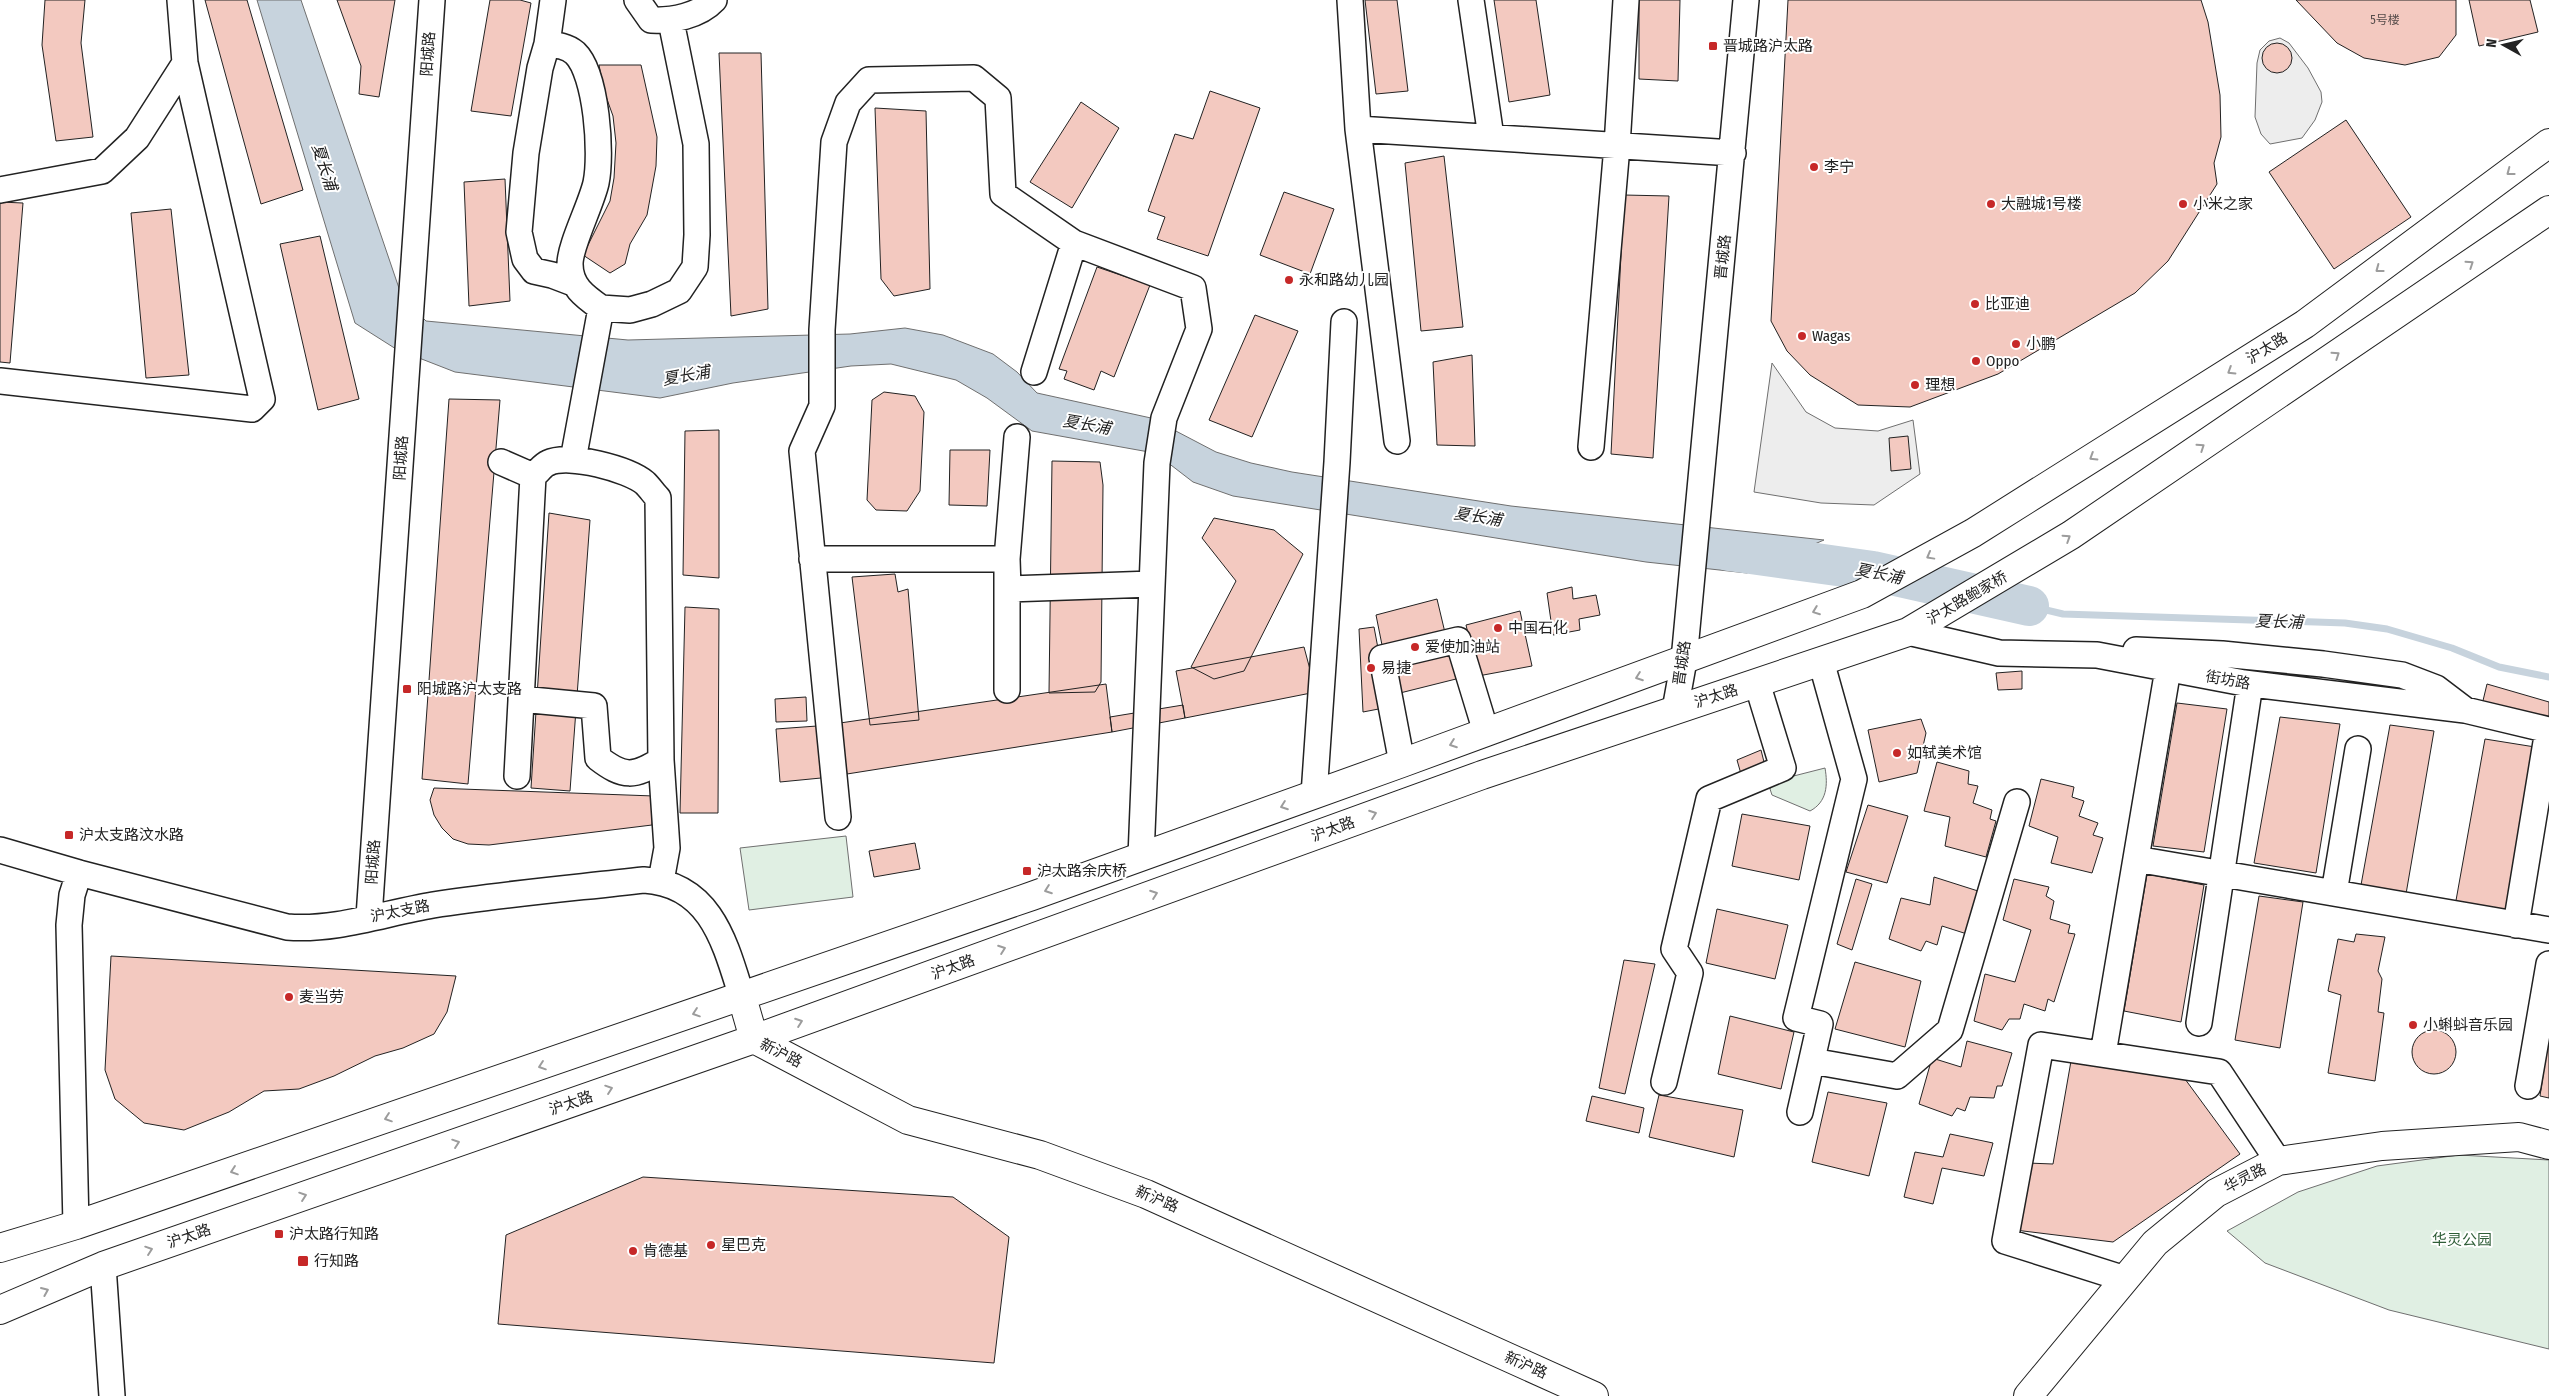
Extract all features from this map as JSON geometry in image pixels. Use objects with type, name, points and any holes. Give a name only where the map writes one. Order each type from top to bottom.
[{"type":"main road","name":"沪太路","points":[[1684,660],[1862,594],[1973,533],[2305,324],[2549,144]]},
{"type":"main road","name":"沪太路鲍家桥","points":[[1908,632],[2026,564],[2549,210]]},
{"type":"main road","name":"沪太路","points":[[0,1310],[103,1266],[754,1039],[1482,775],[1908,632]]},
{"type":"main road","points":[[0,1248],[76,1225],[742,997],[1141,857],[1684,660]]},
{"type":"main road","name":"新沪路","points":[[742,997],[754,1039],[908,1120],[1040,1155],[1146,1194],[1594,1396]]},
{"type":"main road","name":"华灵路","points":[[2028,1396],[2155,1243],[2216,1193],[2278,1160],[2382,1146],[2519,1137],[2549,1145]]},
{"type":"street","points":[[0,381],[252,409],[262,399],[185,62],[180,0]]},
{"type":"street","name":"阳城路","points":[[369,917],[432,0]]},
{"type":"street","points":[[553,0],[547,44],[540,68],[526,153],[519,232],[525,259],[534,271],[552,275],[573,284],[587,298],[600,317],[573,460]]},
{"type":"street","points":[[637,0],[651,20],[671,21],[708,7],[714,0]]},
{"type":"street","points":[[1350,0],[1358,129],[1397,441]]},
{"type":"street","points":[[1471,0],[1491,137]]},
{"type":"street","points":[[1591,447],[1618,146],[1626,0]]},
{"type":"street","name":"晋城路","points":[[1675,710],[1684,660],[1746,0]]},
{"type":"street","points":[[600,317],[652,304],[679,291],[695,267],[697,235],[696,144],[671,21]]},
{"type":"street","points":[[547,44],[561,45],[575,53],[585,68],[593,96],[597,125],[596,182],[570,263],[573,284]]},
{"type":"street","points":[[0,190],[102,171],[137,138],[185,62]]},
{"type":"street","points":[[838,817],[802,451],[822,406],[822,330],[834,142],[848,103],[869,80],[974,78],[998,98],[1003,194],[1074,243],[1193,288],[1200,330],[1164,418],[1156,463],[1141,857]]},
{"type":"street","points":[[1358,129],[1733,153]]},
{"type":"street","points":[[1034,372],[1074,243]]},
{"type":"street","points":[[1314,795],[1337,462],[1344,322]]},
{"type":"street","points":[[1007,690],[1007,559],[1017,437]]},
{"type":"street","points":[[517,776],[534,476],[548,462],[573,460],[592,462],[627,472],[645,483],[658,498],[661,760],[667,848],[661,881]]},
{"type":"street","points":[[502,462],[534,476]]},
{"type":"street","points":[[812,559],[1007,559]]},
{"type":"street","points":[[1008,589],[1152,584]]},
{"type":"street","name":"街坊路","points":[[1908,632],[1999,653],[2097,655],[2250,684],[2465,710],[2548,730]]},
{"type":"street","points":[[1402,763],[1382,658],[1458,640],[1486,732]]},
{"type":"street","points":[[2097,655],[2143,650],[2202,653],[2323,664],[2402,675],[2436,688],[2465,710]]},
{"type":"street","points":[[1800,1112],[1820,1024],[1796,1018],[1854,779],[1821,661]]},
{"type":"street","points":[[2103,1054],[2168,669]]},
{"type":"street","points":[[1664,1082],[1690,973],[1674,949],[1709,799],[1783,768],[1757,683]]},
{"type":"street","points":[[2199,1023],[2223,874],[2250,684]]},
{"type":"street","points":[[521,699],[594,706],[598,758],[614,771],[632,774],[645,770],[661,760]]},
{"type":"street","points":[[2516,925],[2548,730]]},
{"type":"street","points":[[2334,893],[2358,749]]},
{"type":"street","points":[[1812,1061],[1896,1076],[1950,1030],[2017,802]]},
{"type":"street","name":"沪太支路","points":[[0,850],[79,873],[287,927],[307,928],[337,926],[369,917],[438,904],[644,880],[661,881],[680,888],[696,900],[712,919],[728,952],[742,997]]},
{"type":"street","points":[[2136,859],[2549,930]]},
{"type":"street","points":[[76,1225],[69,925],[72,895],[79,873]]},
{"type":"street","points":[[2528,1086],[2549,964]]},
{"type":"street","points":[[2125,1279],[2005,1241],[2040,1045],[2219,1072],[2278,1160]]},
{"type":"street","points":[[103,1266],[112,1396]]},
{"type":"green space","points":[[1825,768],[1825,793],[1820,803],[1810,811],[1772,795],[1770,789],[1774,781]]},
{"type":"green space","points":[[846,836],[853,897],[749,910],[740,848]]},
{"type":"green space","name":"华灵公园","points":[[2459,1155],[2549,1160],[2549,1349],[2389,1310],[2265,1263],[2227,1231],[2298,1192],[2377,1166]]},
{"type":"shaded area","points":[[2280,38],[2289,43],[2308,68],[2321,92],[2322,102],[2315,120],[2302,138],[2270,144],[2261,134],[2255,117],[2257,63],[2260,50],[2269,41]]},
{"type":"shaded area","points":[[1772,363],[1806,412],[1835,428],[1878,431],[1913,420],[1920,474],[1874,505],[1821,503],[1754,492]]},
{"type":"water","points":[[257,0],[301,0],[402,297],[426,321],[628,340],[850,334],[905,328],[943,335],[993,354],[1017,372],[1037,393],[1151,418],[1216,452],[1251,463],[1292,472],[1511,506],[1824,540],[1747,573],[1646,562],[1233,496],[1193,482],[1167,462],[1149,452],[1032,431],[987,398],[956,380],[891,364],[851,366],[733,383],[660,398],[455,372],[396,349],[355,323]]},
{"type":"building","points":[[45,0],[85,0],[81,43],[93,137],[56,141],[42,45]]},
{"type":"building","points":[[205,0],[247,0],[303,190],[261,204]]},
{"type":"building","points":[[337,0],[395,0],[379,97],[359,94],[361,66]]},
{"type":"building","points":[[490,0],[520,0],[531,3],[511,116],[471,111]]},
{"type":"building","points":[[1365,0],[1397,0],[1408,91],[1376,94]]},
{"type":"building","points":[[1494,0],[1536,0],[1550,95],[1509,102]]},
{"type":"building","points":[[1639,0],[1680,0],[1678,81],[1639,79]]},
{"type":"building","name":"大融城1号楼","points":[[1788,0],[2201,0],[2208,22],[2220,95],[2221,137],[2214,163],[2217,184],[2168,261],[2135,293],[1998,374],[1910,407],[1858,405],[1810,375],[1787,351],[1771,321]]},
{"type":"building","points":[[2296,0],[2456,0],[2456,35],[2439,57],[2405,65],[2364,58],[2337,43]]},
{"type":"building","points":[[2469,0],[2530,0],[2538,32],[2479,46]]},
{"type":"building","points":[[2277,43],[2288,47],[2292,58],[2288,69],[2277,73],[2266,69],[2262,58],[2266,47]]},
{"type":"building","points":[[719,53],[761,53],[768,309],[731,316]]},
{"type":"building","points":[[599,65],[641,65],[657,137],[656,166],[647,215],[630,244],[625,264],[610,273],[583,255],[610,201],[614,178],[616,143],[613,116],[604,91]]},
{"type":"building","points":[[1210,91],[1260,108],[1208,256],[1157,239],[1165,217],[1148,211],[1175,134],[1193,139]]},
{"type":"building","points":[[1081,102],[1119,128],[1072,208],[1030,182]]},
{"type":"building","points":[[875,108],[926,111],[930,289],[894,296],[881,279]]},
{"type":"building","points":[[2346,120],[2411,217],[2334,269],[2269,172]]},
{"type":"building","points":[[1444,156],[1463,327],[1421,331],[1405,163]]},
{"type":"building","points":[[505,179],[510,301],[469,306],[464,182]]},
{"type":"building","points":[[1284,192],[1334,209],[1310,274],[1260,255]]},
{"type":"building","points":[[1624,195],[1669,196],[1653,458],[1611,454]]},
{"type":"building","points":[[0,202],[23,203],[10,363],[0,362]]},
{"type":"building","points":[[171,209],[189,375],[146,378],[131,213]]},
{"type":"building","points":[[320,236],[359,399],[318,410],[280,244]]},
{"type":"building","points":[[1097,267],[1150,285],[1114,377],[1101,371],[1094,390],[1064,379],[1067,371],[1059,369]]},
{"type":"building","points":[[1255,315],[1298,331],[1252,437],[1209,420]]},
{"type":"building","points":[[1472,355],[1475,446],[1437,445],[1433,362]]},
{"type":"building","points":[[884,392],[915,396],[924,412],[920,491],[907,511],[876,510],[867,500],[872,400]]},
{"type":"building","points":[[449,399],[500,400],[468,784],[422,779]]},
{"type":"building","points":[[719,430],[719,578],[683,575],[685,431]]},
{"type":"building","points":[[1908,436],[1911,469],[1891,471],[1889,438]]},
{"type":"building","points":[[950,450],[990,450],[987,506],[949,505]]},
{"type":"building","points":[[1052,461],[1100,462],[1103,485],[1101,682],[1095,692],[1049,693]]},
{"type":"building","points":[[549,513],[590,520],[570,791],[531,788]]},
{"type":"building","points":[[1214,518],[1274,530],[1303,554],[1244,671],[1214,679],[1191,667],[1236,581],[1202,538]]},
{"type":"building","points":[[895,574],[898,592],[908,589],[919,720],[870,725],[852,577]]},
{"type":"building","points":[[1572,587],[1573,599],[1596,595],[1600,615],[1579,619],[1580,630],[1553,635],[1547,593]]},
{"type":"building","name":"爱使加油站","points":[[1437,599],[1456,679],[1392,695],[1376,615]]},
{"type":"building","points":[[685,607],[719,609],[718,813],[680,813]]},
{"type":"building","points":[[1520,611],[1532,666],[1478,676],[1466,625]]},
{"type":"building","name":"易捷","points":[[1374,627],[1389,707],[1363,712],[1359,629]]},
{"type":"building","points":[[1304,647],[1316,692],[1185,718],[1176,671]]},
{"type":"building","points":[[2022,671],[2022,689],[1998,690],[1996,673]]},
{"type":"building","points":[[1106,684],[1112,732],[847,774],[840,723]]},
{"type":"building","points":[[2487,684],[2549,702],[2549,723],[2481,709]]},
{"type":"building","points":[[806,697],[807,721],[776,722],[775,699]]},
{"type":"building","points":[[2177,703],[2227,709],[2204,852],[2153,846]]},
{"type":"building","points":[[1183,705],[1185,718],[1112,732],[1110,717]]},
{"type":"building","points":[[2280,717],[2340,724],[2316,873],[2254,863]]},
{"type":"building","name":"如轼美术馆","points":[[1921,719],[1926,733],[1917,773],[1879,782],[1868,730]]},
{"type":"building","points":[[2390,725],[2434,731],[2406,894],[2361,885]]},
{"type":"building","points":[[817,726],[821,778],[780,782],[776,729]]},
{"type":"building","points":[[2485,739],[2535,747],[2510,915],[2455,906]]},
{"type":"building","points":[[1761,750],[1765,766],[1741,774],[1737,760]]},
{"type":"building","points":[[1937,762],[1969,771],[1968,784],[1978,786],[1973,803],[1992,810],[1990,819],[1996,821],[1986,857],[1945,846],[1950,817],[1924,811]]},
{"type":"building","points":[[2041,779],[2074,787],[2072,797],[2084,801],[2079,816],[2098,823],[2093,835],[2103,838],[2092,873],[2051,863],[2058,837],[2029,826]]},
{"type":"building","points":[[434,788],[654,796],[652,825],[489,845],[468,844],[453,839],[442,828],[434,815],[430,800]]},
{"type":"building","points":[[1868,805],[1908,816],[1887,883],[1846,872]]},
{"type":"building","points":[[1742,814],[1810,826],[1799,880],[1732,866]]},
{"type":"building","points":[[915,843],[920,869],[874,877],[869,851]]},
{"type":"building","points":[[2147,874],[2204,885],[2181,1022],[2124,1011]]},
{"type":"building","points":[[1934,877],[1978,891],[1967,934],[1942,926],[1937,945],[1926,941],[1921,951],[1889,939],[1901,898],[1930,905]]},
{"type":"building","points":[[1856,879],[1872,884],[1852,950],[1837,944]]},
{"type":"building","points":[[2014,879],[2049,887],[2046,896],[2054,901],[2050,919],[2070,925],[2068,933],[2075,934],[2054,1002],[2048,999],[2045,1011],[2024,1004],[2020,1019],[2009,1019],[2002,1030],[1974,1021],[1985,974],[2015,982],[2031,930],[2003,920]]},
{"type":"building","points":[[2259,896],[2303,902],[2280,1048],[2235,1040]]},
{"type":"building","points":[[1717,909],[1788,925],[1775,979],[1706,963]]},
{"type":"building","points":[[2356,934],[2385,937],[2378,971],[2382,979],[2378,1012],[2384,1013],[2375,1081],[2328,1073],[2341,995],[2328,991],[2338,939],[2354,942]]},
{"type":"building","points":[[111,956],[456,976],[447,1012],[434,1034],[403,1048],[375,1056],[334,1076],[299,1089],[264,1091],[229,1112],[184,1130],[144,1123],[115,1099],[105,1070]]},
{"type":"building","points":[[1624,960],[1655,964],[1625,1094],[1599,1088]]},
{"type":"building","points":[[1855,962],[1921,981],[1905,1047],[1835,1029]]},
{"type":"building","points":[[1730,1016],[1794,1032],[1781,1089],[1718,1074]]},
{"type":"building","points":[[2438,1030],[2450,1036],[2455,1043],[2455,1061],[2450,1068],[2443,1073],[2430,1074],[2422,1071],[2415,1064],[2412,1048],[2415,1040],[2422,1033]]},
{"type":"building","points":[[2549,1035],[2549,1098],[2540,1096]]},
{"type":"building","points":[[1967,1041],[2012,1053],[2002,1086],[1997,1086],[1994,1098],[1970,1097],[1965,1111],[1957,1108],[1952,1116],[1919,1104],[1932,1058],[1961,1067]]},
{"type":"building","points":[[2071,1061],[2185,1079],[2240,1154],[2113,1242],[2015,1230],[2027,1163],[2053,1164]]},
{"type":"building","points":[[1828,1092],[1887,1103],[1869,1176],[1812,1162]]},
{"type":"building","points":[[1659,1095],[1743,1110],[1734,1157],[1649,1137]]},
{"type":"building","points":[[1592,1096],[1644,1108],[1639,1133],[1586,1121]]},
{"type":"building","points":[[1950,1134],[1993,1143],[1984,1176],[1942,1168],[1933,1204],[1904,1197],[1915,1152],[1943,1157]]},
{"type":"building","points":[[643,1177],[953,1197],[1009,1237],[994,1363],[498,1324],[506,1235]]},
{"type":"waterway","name":"夏长浦","points":[[1729,551],[1873,571],[2029,606]]},
{"type":"waterway","name":"夏长浦","points":[[2029,606],[2063,614],[2345,623],[2387,629],[2452,648],[2499,667],[2549,677]]},
{"type":"place","name":"晋城路沪太路","points":[[1713,46]]},
{"type":"place","name":"李宁","points":[[1814,167]]},
{"type":"place","name":"大融城1号楼","points":[[1991,204]]},
{"type":"place","name":"小米之家","points":[[2183,204]]},
{"type":"place","name":"永和路幼儿园","points":[[1289,280]]},
{"type":"place","name":"比亚迪","points":[[1975,304]]},
{"type":"place","name":"Wagas","points":[[1802,336]]},
{"type":"place","name":"小鹏","points":[[2016,344]]},
{"type":"place","name":"Oppo","points":[[1976,361]]},
{"type":"place","name":"理想","points":[[1915,385]]},
{"type":"place","name":"中国石化","points":[[1498,628]]},
{"type":"place","name":"爱使加油站","points":[[1415,647]]},
{"type":"place","name":"易捷","points":[[1371,668]]},
{"type":"place","name":"阳城路沪太支路","points":[[407,689]]},
{"type":"place","name":"如轼美术馆","points":[[1897,753]]},
{"type":"place","name":"沪太支路汶水路","points":[[69,835]]},
{"type":"place","name":"沪太路余庆桥","points":[[1027,871]]},
{"type":"place","name":"麦当劳","points":[[289,997]]},
{"type":"place","name":"小蝌蚪音乐园","points":[[2413,1025]]},
{"type":"place","name":"沪太路行知路","points":[[279,1234]]},
{"type":"place","name":"星巴克","points":[[711,1245]]},
{"type":"place","name":"肯德基","points":[[633,1251]]},
{"type":"place","name":"行知路","points":[[303,1261]]}]
